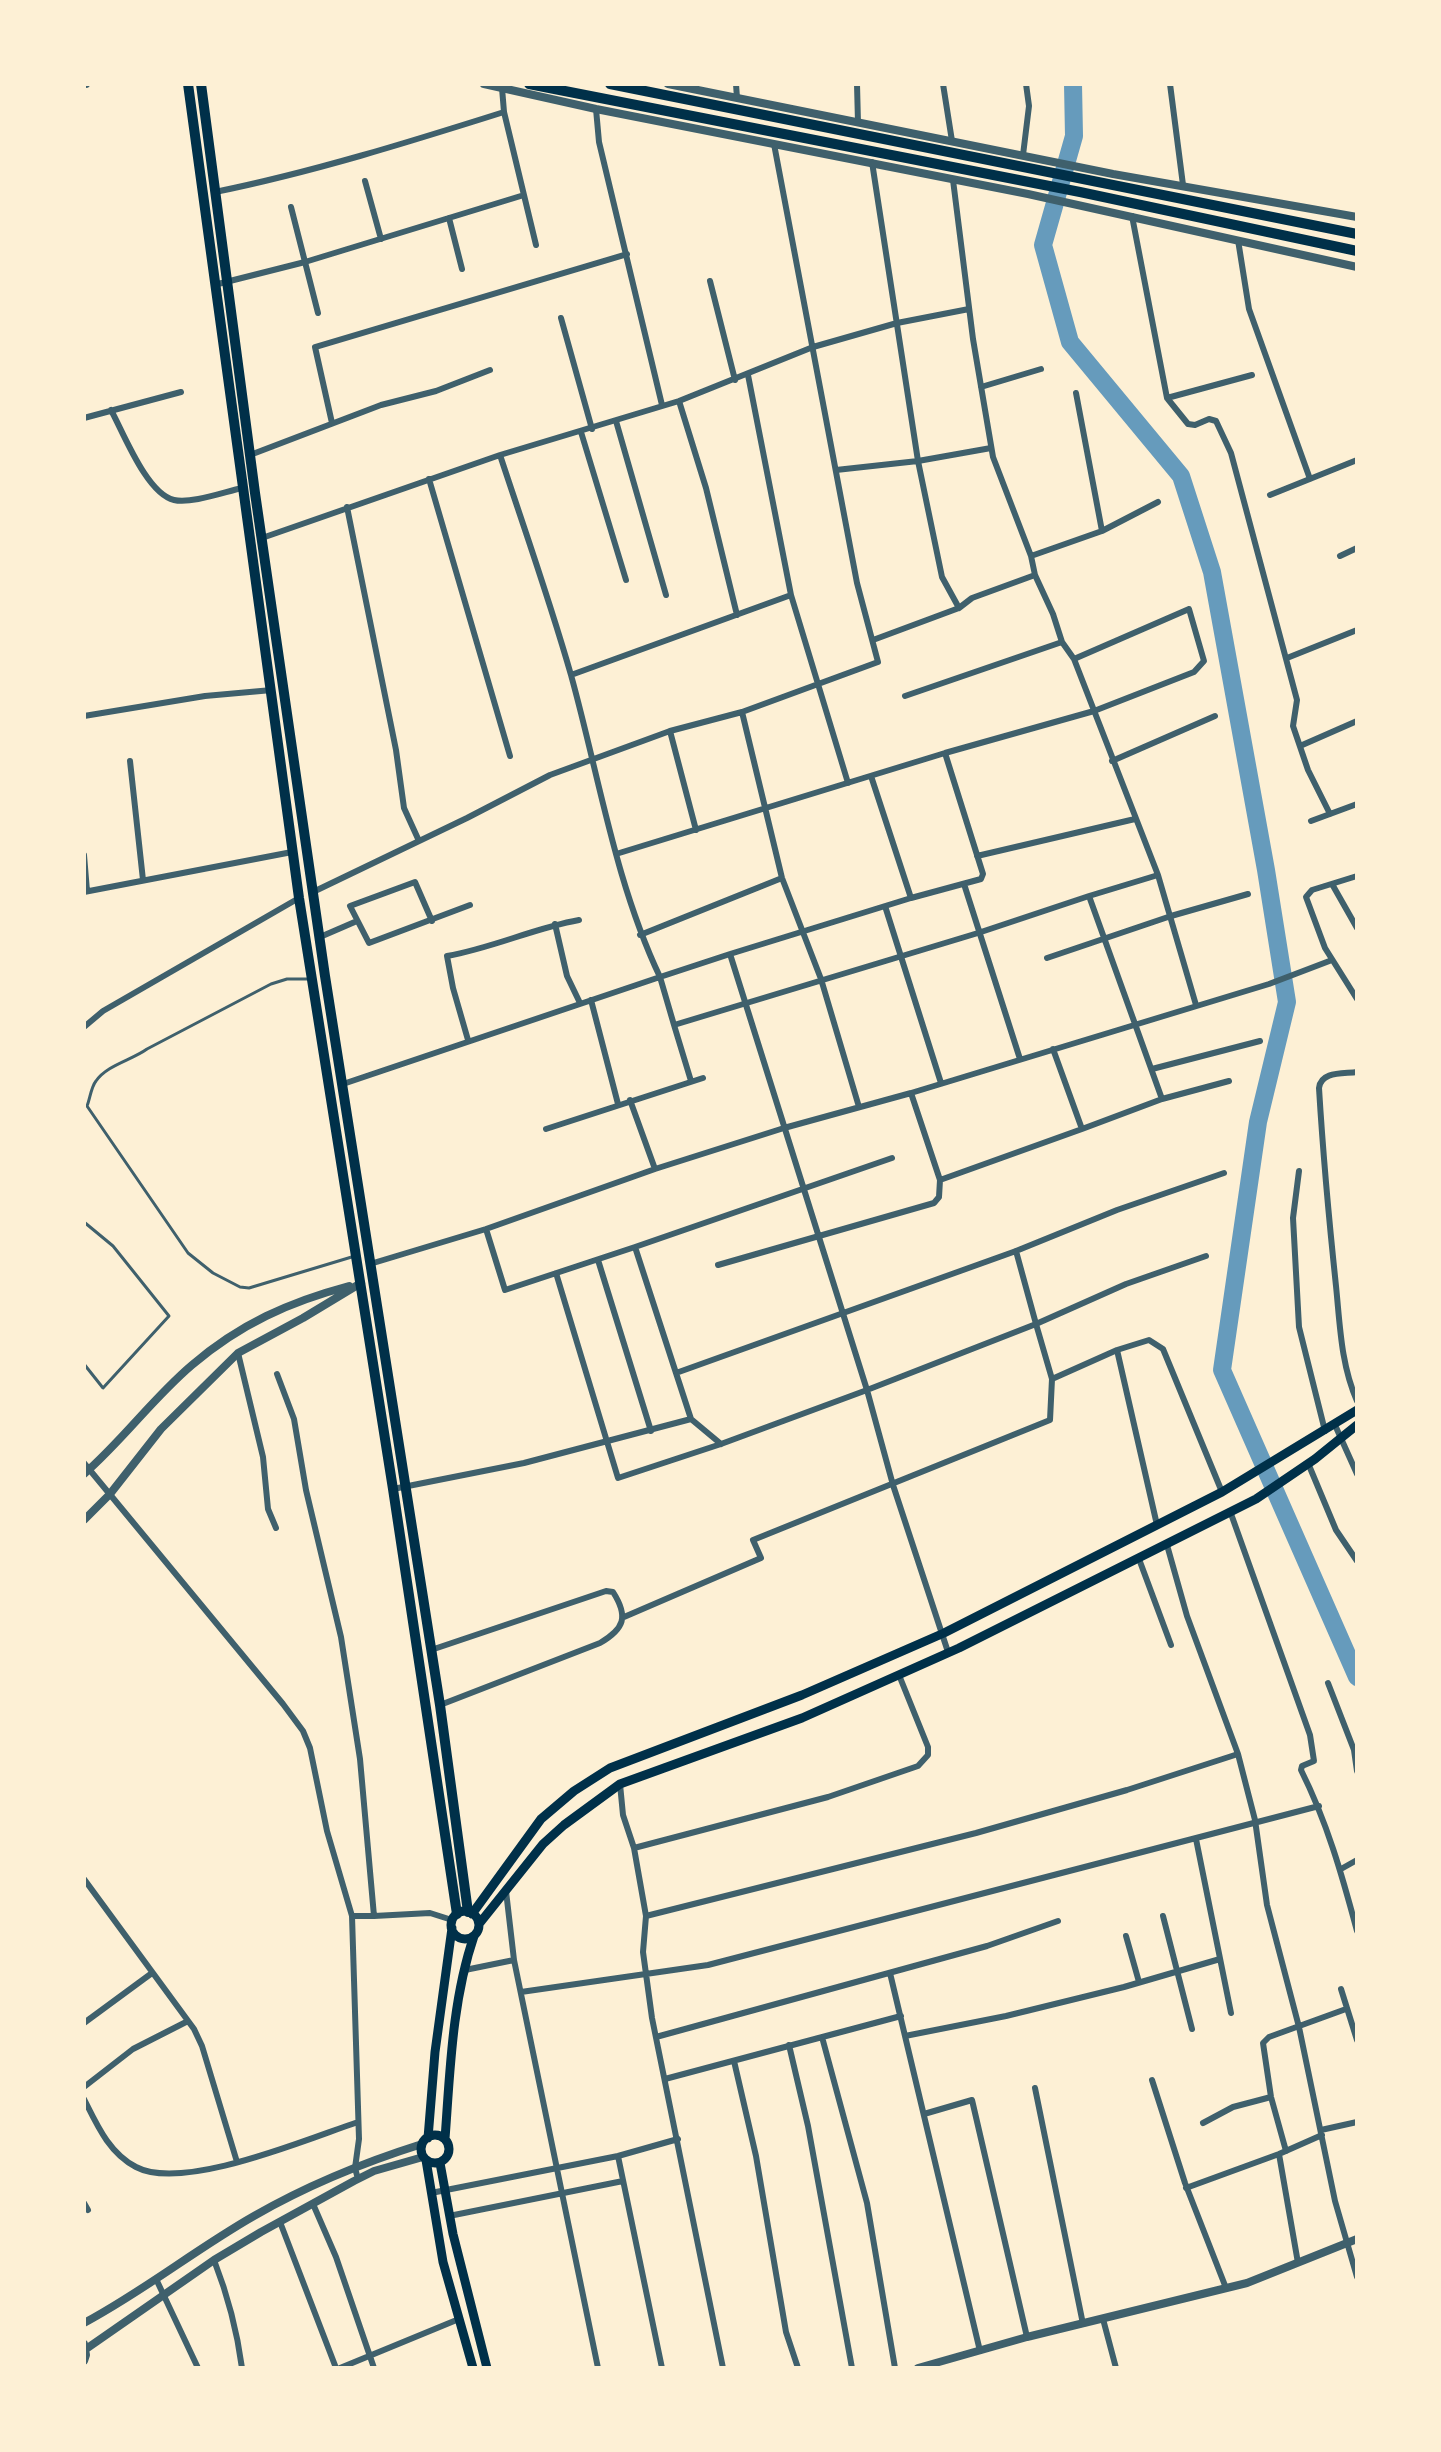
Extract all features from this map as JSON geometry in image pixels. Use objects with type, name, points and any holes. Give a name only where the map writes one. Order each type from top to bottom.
[{"type":"main road","points":[[188,84],[292,852],[460,1918]]},
{"type":"main road","points":[[201,84],[319,937],[440,1705],[460,1918],[435,2052],[424,2158],[443,2262],[473,2368]]},
{"type":"main road","points":[[529,84],[1028,188],[1080,192],[1357,251]]},
{"type":"main road","points":[[610,84],[683,90],[1357,234]]},
{"type":"main road","points":[[311,979],[325,976]]},
{"type":"main road","points":[[357,1261],[370,1264]]},
{"type":"main road","points":[[361,1283],[373,1280]]},
{"type":"main road","points":[[474,1936],[463,1939],[454,1934],[460,1918],[541,1819],[574,1791],[610,1768],[802,1695],[944,1633],[1250,1477],[1357,1410]]},
{"type":"main road","points":[[440,2163],[449,2153],[445,2139],[460,1993],[474,1936],[479,1924],[543,1844],[564,1825],[620,1784],[802,1718],[948,1652],[1167,1545],[1266,1493],[1357,1425]]},
{"type":"main road","points":[[460,1918],[479,1924]]},
{"type":"main road","points":[[425,2141],[433,2135],[445,2139]]},
{"type":"main road","points":[[424,2158],[440,2163]]},
{"type":"main road","points":[[440,2163],[453,2234],[487,2368]]},
{"type":"street","points":[[484,84],[953,180],[1028,188],[1080,206],[1357,267]]},
{"type":"street","points":[[668,84],[683,90],[1023,155],[1034,163]]},
{"type":"street","points":[[736,84],[737,98]]},
{"type":"street","points":[[857,84],[858,123]]},
{"type":"street","points":[[943,84],[952,141]]},
{"type":"street","points":[[1023,155],[1029,106],[1026,84]]},
{"type":"street","points":[[1170,84],[1183,185]]},
{"type":"street","points":[[502,88],[504,112],[536,245]]},
{"type":"street","points":[[596,109],[599,142],[662,405]]},
{"type":"street","points":[[214,192],[355,158],[504,112]]},
{"type":"street","points":[[313,892],[550,775],[670,731],[742,712],[878,662],[857,583],[774,144]]},
{"type":"street","points":[[872,162],[918,461],[942,577],[959,608]]},
{"type":"street","points":[[1085,174],[1183,185],[1357,217]]},
{"type":"street","points":[[953,180],[991,448],[1031,556],[1035,575],[1062,642],[1074,659],[1158,875],[1196,1005]]},
{"type":"street","points":[[365,181],[381,239]]},
{"type":"street","points":[[214,285],[305,262],[524,195]]},
{"type":"street","points":[[291,207],[318,313]]},
{"type":"street","points":[[1132,216],[1167,398],[1188,424],[1195,425],[1209,419],[1219,425],[1231,453],[1297,700],[1293,726],[1308,770],[1330,814]]},
{"type":"street","points":[[449,218],[462,269]]},
{"type":"street","points":[[1238,240],[1249,309],[1310,479]]},
{"type":"street","points":[[332,423],[315,347],[627,254]]},
{"type":"street","points":[[710,281],[735,380]]},
{"type":"street","points":[[249,542],[500,455],[679,401],[813,347],[897,323],[969,309]]},
{"type":"street","points":[[561,318],[592,429]]},
{"type":"street","points":[[981,387],[1041,369]]},
{"type":"street","points":[[250,455],[381,405],[436,391],[490,370]]},
{"type":"street","points":[[748,375],[791,595],[848,783]]},
{"type":"street","points":[[1167,398],[1252,375]]},
{"type":"street","points":[[84,408],[85,418],[181,392]]},
{"type":"street","points":[[1076,393],[1102,531]]},
{"type":"street","points":[[679,401],[706,488],[737,615]]},
{"type":"street","points":[[111,410],[145,473],[166,497],[176,501],[188,500],[242,488]]},
{"type":"street","points":[[616,421],[666,595]]},
{"type":"street","points":[[581,432],[626,580]]},
{"type":"street","points":[[836,470],[918,461],[991,448]]},
{"type":"street","points":[[500,455],[571,675],[616,854],[640,935],[660,977],[691,1081]]},
{"type":"street","points":[[1270,495],[1357,460]]},
{"type":"street","points":[[429,479],[510,756]]},
{"type":"street","points":[[1031,556],[1102,531],[1158,502]]},
{"type":"street","points":[[347,507],[396,750],[404,808],[419,841]]},
{"type":"street","points":[[1340,556],[1357,548]]},
{"type":"street","points":[[873,640],[1035,575]]},
{"type":"street","points":[[571,675],[791,595]]},
{"type":"street","points":[[616,854],[945,753],[1094,711],[1194,672],[1204,661],[1189,609],[1074,659]]},
{"type":"street","points":[[1287,658],[1357,630]]},
{"type":"street","points":[[905,696],[1062,642]]},
{"type":"street","points":[[84,716],[205,696],[283,689]]},
{"type":"street","points":[[742,712],[782,878],[821,979],[859,1107]]},
{"type":"street","points":[[1112,761],[1215,716]]},
{"type":"street","points":[[1300,746],[1357,721]]},
{"type":"street","points":[[670,731],[696,830]]},
{"type":"street","points":[[343,1084],[730,954],[981,879],[983,874],[945,753]]},
{"type":"street","points":[[130,761],[143,880]]},
{"type":"street","points":[[871,776],[911,898]]},
{"type":"street","points":[[1311,821],[1357,804]]},
{"type":"street","points":[[977,856],[1135,819]]},
{"type":"street","points":[[84,855],[85,891],[292,852]]},
{"type":"street","points":[[674,1025],[1158,875]]},
{"type":"street","points":[[1357,876],[1312,890],[1306,897],[1325,948],[1357,999]]},
{"type":"street","points":[[640,935],[782,878]]},
{"type":"street","points":[[432,921],[415,882],[350,906],[369,943],[432,921],[470,905]]},
{"type":"street","points":[[964,884],[1020,1059]]},
{"type":"street","points":[[1332,884],[1357,928]]},
{"type":"street","points":[[1047,958],[1248,894]]},
{"type":"street","points":[[1089,896],[1162,1099]]},
{"type":"street","points":[[84,1027],[103,1011],[299,898]]},
{"type":"street","points":[[885,906],[941,1083]]},
{"type":"street","points":[[468,1040],[447,956],[499,945],[555,924],[579,920]]},
{"type":"street","points":[[319,937],[357,921]]},
{"type":"street","points":[[555,924],[567,976],[580,1003]]},
{"type":"street","points":[[730,954],[867,1390],[893,1485],[948,1652]]},
{"type":"street","points":[[370,1264],[486,1229],[655,1169],[784,1128],[911,1093],[1269,984],[1332,960]]},
{"type":"street","points":[[591,1000],[618,1104]]},
{"type":"street","points":[[1152,1069],[1260,1041]]},
{"type":"street","points":[[1053,1049],[1082,1129]]},
{"type":"street","points":[[1357,1072],[1324,1076],[1319,1088],[1326,1192],[1343,1352],[1348,1382],[1357,1401]]},
{"type":"street","points":[[546,1129],[703,1078]]},
{"type":"street","points":[[940,1180],[1162,1099],[1229,1081]]},
{"type":"street","points":[[718,1265],[934,1203],[939,1197],[940,1180],[911,1093]]},
{"type":"street","points":[[630,1100],[655,1169]]},
{"type":"street","points":[[486,1229],[505,1290],[892,1158]]},
{"type":"street","points":[[1299,1171],[1293,1218],[1299,1327],[1325,1431]]},
{"type":"street","points":[[676,1373],[1224,1173]]},
{"type":"street","points":[[635,1247],[691,1419],[721,1444]]},
{"type":"street","points":[[624,1617],[761,1558],[753,1540],[1050,1420],[1052,1379],[1016,1251]]},
{"type":"street","points":[[556,1273],[618,1478],[867,1390],[1036,1324],[1126,1284],[1206,1256]]},
{"type":"street","points":[[598,1260],[651,1431]]},
{"type":"street","points":[[84,1520],[110,1494],[161,1429],[238,1353],[361,1283]]},
{"type":"street","points":[[358,2179],[355,2168],[359,2139],[352,1916],[327,1831],[310,1748],[303,1731],[86,1468],[192,1365],[232,1336],[262,1316],[305,1298],[361,1283]]},
{"type":"street","points":[[1052,1379],[1117,1350],[1149,1340],[1163,1349],[1222,1492]]},
{"type":"street","points":[[1117,1350],[1157,1525]]},
{"type":"street","points":[[238,1353],[263,1457],[268,1509],[276,1528]]},
{"type":"street","points":[[277,1374],[294,1419],[312,1519],[341,1637],[360,1759],[374,1916]]},
{"type":"street","points":[[393,1489],[606,1443],[691,1419]]},
{"type":"street","points":[[1335,1425],[1357,1474]]},
{"type":"street","points":[[1312,1461],[1336,1530],[1357,1561]]},
{"type":"street","points":[[1230,1511],[1310,1735],[1314,1761],[1302,1766],[1301,1770],[1319,1806],[1341,1869],[1357,1931]]},
{"type":"street","points":[[1167,1545],[1187,1616],[1238,1754],[1255,1820],[1267,1905],[1299,2027],[1335,2201],[1357,2277]]},
{"type":"street","points":[[1139,1559],[1171,1645]]},
{"type":"street","points":[[431,1650],[606,1591],[613,1592],[624,1617],[619,1629],[600,1643],[440,1705]]},
{"type":"street","points":[[634,1848],[828,1797],[918,1766],[928,1755],[928,1747],[899,1675]]},
{"type":"street","points":[[1328,1683],[1354,1750],[1357,1771]]},
{"type":"street","points":[[646,1916],[976,1833],[1127,1790],[1238,1754]]},
{"type":"street","points":[[620,1784],[623,1815],[634,1848],[646,1916],[643,1952],[656,2037],[723,2368]]},
{"type":"street","points":[[521,1992],[708,1965],[1196,1839],[1255,1820],[1319,1806]]},
{"type":"street","points":[[1196,1839],[1231,2013]]},
{"type":"street","points":[[1341,1869],[1357,1860]]},
{"type":"street","points":[[84,1879],[188,2021],[202,2046],[237,2162]]},
{"type":"street","points":[[506,1891],[514,1960],[598,2368]]},
{"type":"street","points":[[352,1916],[430,1913],[460,1918]]},
{"type":"street","points":[[1163,1916],[1192,2029]]},
{"type":"street","points":[[656,2037],[987,1946],[1058,1921]]},
{"type":"street","points":[[1126,1936],[1139,1982]]},
{"type":"street","points":[[905,2036],[1006,2016],[1220,1959]]},
{"type":"street","points":[[465,1970],[514,1960]]},
{"type":"street","points":[[84,2023],[152,1973]]},
{"type":"street","points":[[890,1973],[980,2351]]},
{"type":"street","points":[[1341,1989],[1357,2040]]},
{"type":"street","points":[[1298,2263],[1283,2153],[1263,2043],[1269,2037],[1346,2009]]},
{"type":"street","points":[[665,2079],[901,2016]]},
{"type":"street","points":[[84,2087],[133,2049],[188,2021]]},
{"type":"street","points":[[822,2037],[867,2203],[895,2368]]},
{"type":"street","points":[[789,2045],[808,2126],[852,2368]]},
{"type":"street","points":[[734,2061],[756,2156],[786,2332],[798,2368]]},
{"type":"street","points":[[1152,2080],[1186,2188],[1226,2288]]},
{"type":"street","points":[[1035,2088],[1083,2324]]},
{"type":"street","points":[[1203,2123],[1233,2107],[1271,2097]]},
{"type":"street","points":[[84,2099],[100,2132],[115,2151],[134,2166],[152,2173],[168,2174],[237,2162],[358,2122]]},
{"type":"street","points":[[924,2114],[972,2100],[1027,2337]]},
{"type":"street","points":[[1186,2188],[1357,2122]]},
{"type":"street","points":[[431,2193],[618,2156],[678,2139]]},
{"type":"street","points":[[84,2323],[157,2281],[255,2216],[355,2168],[425,2141]]},
{"type":"street","points":[[618,2156],[662,2368]]},
{"type":"street","points":[[84,2361],[85,2346],[214,2260],[358,2179],[424,2158]]},
{"type":"street","points":[[454,2215],[623,2181]]},
{"type":"street","points":[[313,2204],[336,2257],[374,2368]]},
{"type":"street","points":[[280,2222],[338,2368],[459,2319]]},
{"type":"street","points":[[918,2368],[1027,2337],[1247,2283],[1357,2239]]},
{"type":"street","points":[[214,2260],[237,2330],[242,2368]]},
{"type":"street","points":[[157,2281],[198,2368]]},
{"type":"street","points":[[1103,2319],[1116,2368]]},
{"type":"lane","points":[[311,979],[287,979],[271,984],[147,1049],[134,1059],[121,1062],[95,1081],[87,1106],[188,1253],[213,1273],[240,1287],[249,1288],[357,1261]]},
{"type":"lane","points":[[84,1222],[113,1246],[169,1316],[103,1388],[84,1364]]},
{"type":"waterway","points":[[1073,84],[1074,136],[1043,245],[1070,342],[1181,476],[1212,572],[1287,1002],[1258,1122],[1222,1370],[1357,1677]]}]
